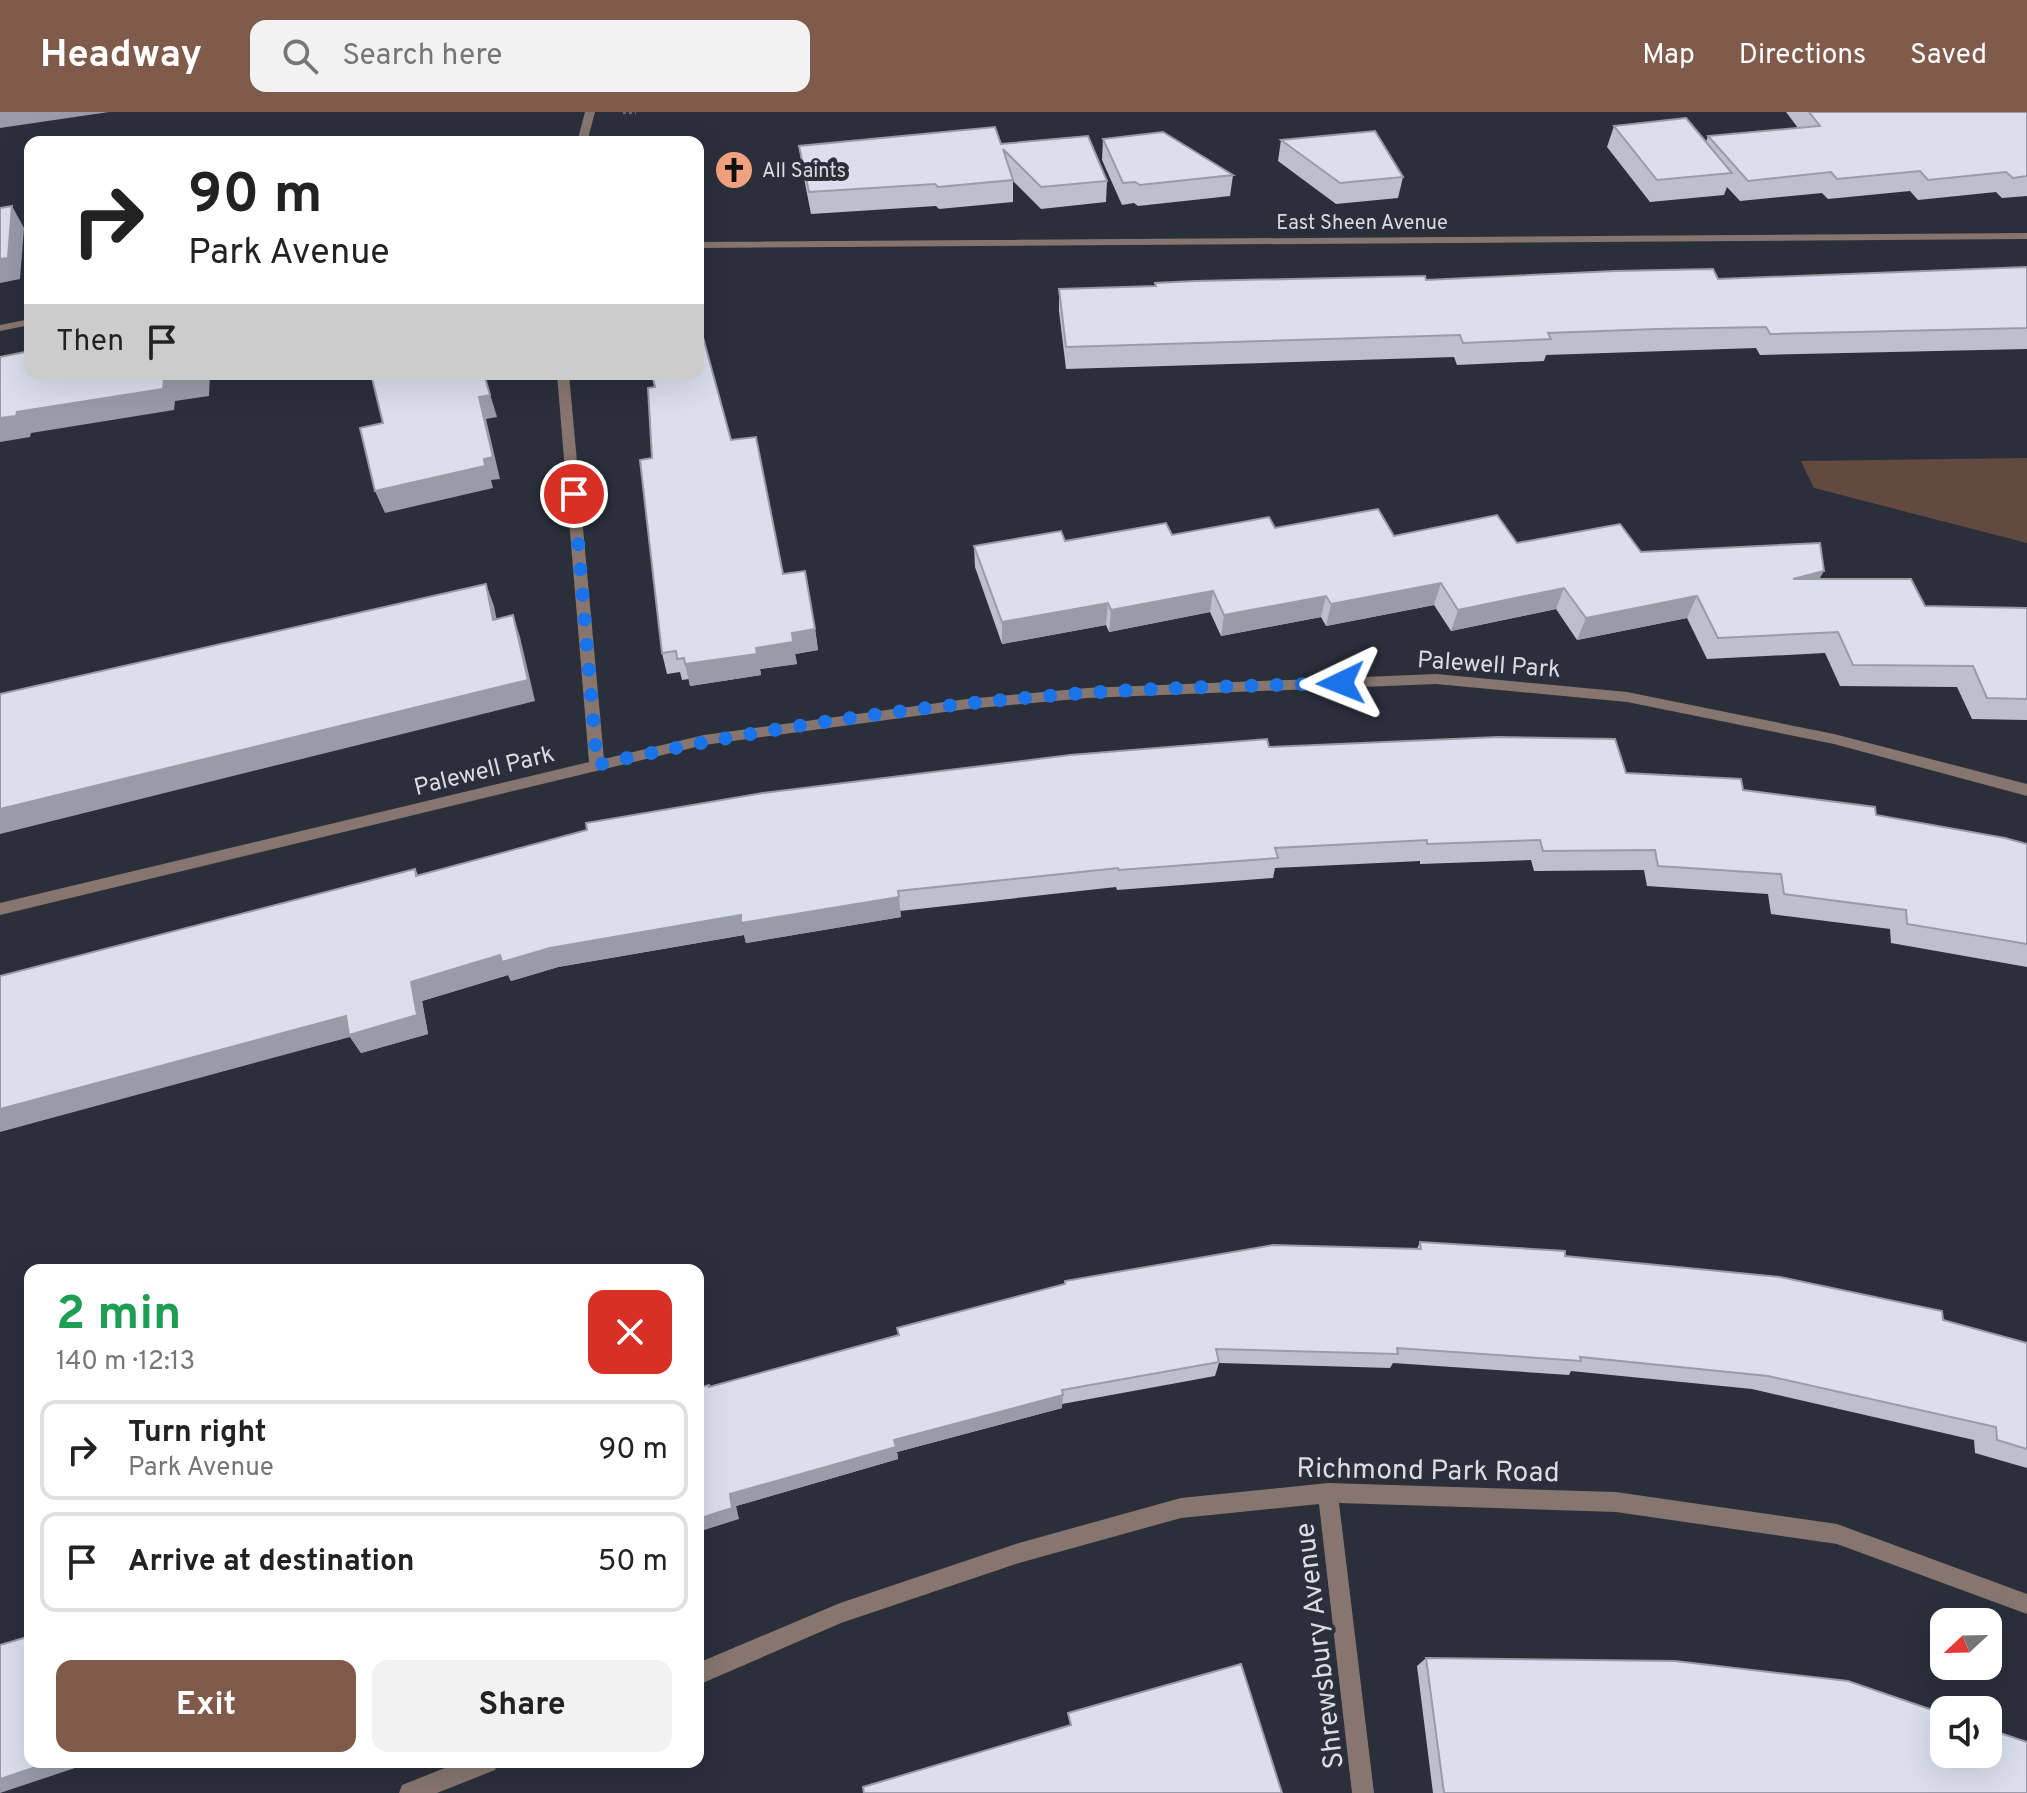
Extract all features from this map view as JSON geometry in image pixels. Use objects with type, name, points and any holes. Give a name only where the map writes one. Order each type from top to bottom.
[{"type":"street","points":[[584,136],[590,112]]},
{"type":"street","name":"East Sheen Avenue","points":[[704,245],[2027,236]]},
{"type":"street","points":[[0,328],[24,323]]},
{"type":"street","points":[[564,380],[597,765]]},
{"type":"street","name":"Palewell Park","points":[[0,909],[704,740],[967,704],[1087,693],[1436,679],[1627,697],[1834,739],[2027,790]]},
{"type":"street","name":"Richmond Park Road","points":[[704,1671],[840,1613],[1019,1553],[1181,1508],[1328,1493],[1616,1502],[1837,1534],[2027,1604]]},
{"type":"street","name":"Shrewsbury Avenue","points":[[1328,1493],[1363,1793]]},
{"type":"street","points":[[410,1793],[472,1768]]},
{"type":"shaded area","points":[[2027,458],[2027,543],[1814,488],[1801,461]]},
{"type":"building","points":[[1809,112],[2027,112],[2027,176],[2013,178],[2006,172],[1928,180],[1920,171],[1837,179],[1831,172],[1748,181],[1708,136],[1820,126]]},
{"type":"building","points":[[1686,118],[1732,173],[1657,180],[1614,126]]},
{"type":"building","points":[[995,127],[1001,144],[1088,136],[1107,181],[1041,187],[1003,149],[1013,180],[938,187],[935,184],[809,192],[799,146]]},
{"type":"building","points":[[1375,131],[1403,177],[1340,183],[1281,140]]},
{"type":"building","points":[[1163,132],[1233,175],[1140,185],[1123,183],[1103,139]]},
{"type":"building","points":[[12,206],[8,258],[0,259],[0,208]]},
{"type":"building","points":[[2027,267],[2027,328],[1770,334],[1766,327],[1657,329],[1548,333],[1551,339],[1463,343],[1460,335],[1066,347],[1059,289],[1156,286],[1155,283],[1196,281],[1425,276],[1426,280],[1615,271],[1713,269],[1718,279]]},
{"type":"building","points":[[704,341],[731,440],[756,437],[783,574],[805,571],[815,629],[792,633],[793,642],[756,648],[757,654],[685,664],[684,658],[677,659],[676,651],[662,653],[640,460],[652,458],[648,388],[655,387],[653,380],[704,380]]},
{"type":"building","points":[[24,352],[24,380],[164,380],[163,389],[17,412],[16,416],[0,418],[0,357]]},
{"type":"building","points":[[372,380],[486,380],[490,395],[479,397],[493,457],[484,459],[485,466],[375,491],[360,428],[383,423]]},
{"type":"building","points":[[1378,509],[1394,536],[1497,515],[1517,543],[1620,524],[1641,552],[1820,543],[1824,571],[1793,579],[1911,579],[1925,606],[2027,608],[2027,699],[1987,698],[1973,666],[1853,665],[1838,632],[1718,638],[1697,596],[1586,618],[1564,588],[1458,610],[1441,583],[1331,604],[1326,596],[1224,615],[1213,591],[1111,610],[1108,603],[1002,622],[974,546],[1061,531],[1065,541],[1166,523],[1172,535],[1269,517],[1275,528]]},
{"type":"building","points":[[486,584],[493,620],[513,615],[528,680],[0,809],[0,694]]},
{"type":"building","points":[[1498,737],[1615,739],[1626,773],[1741,779],[1743,790],[1875,807],[1876,815],[2027,844],[2027,944],[1907,924],[1906,910],[1784,894],[1781,874],[1658,866],[1655,850],[1543,851],[1540,840],[1427,844],[1427,840],[1275,848],[1278,858],[1118,868],[898,891],[899,897],[741,923],[741,915],[550,948],[502,962],[500,955],[411,982],[417,1015],[349,1035],[346,1016],[0,1109],[0,976],[415,869],[416,876],[587,830],[586,823],[763,793],[1070,755],[1267,739],[1269,747]]},
{"type":"building","points":[[1420,1242],[1565,1251],[1565,1256],[1780,1277],[1942,1311],[1943,1320],[2027,1343],[2027,1449],[1997,1440],[1996,1427],[1768,1376],[1580,1357],[1581,1361],[1397,1348],[1398,1354],[1216,1349],[1219,1362],[1062,1390],[1063,1395],[894,1440],[896,1447],[730,1494],[732,1508],[704,1517],[704,1386],[899,1335],[897,1328],[1065,1284],[1065,1281],[1273,1245],[1421,1249]]},
{"type":"building","points":[[24,1638],[24,1768],[33,1768],[0,1779],[0,1645]]},
{"type":"building","points":[[1426,1658],[1675,1661],[1848,1681],[1930,1709],[1930,1768],[2002,1768],[2002,1734],[2027,1742],[2027,1793],[1444,1793]]},
{"type":"building","points":[[1241,1664],[1282,1793],[864,1793],[863,1787],[1071,1725],[1068,1713]]},
{"type":"place","name":"All Saints","points":[[734,170]]},
{"type":"route","points":[[574,494],[597,765],[704,740],[967,704],[1087,693],[1341,683]]}]
